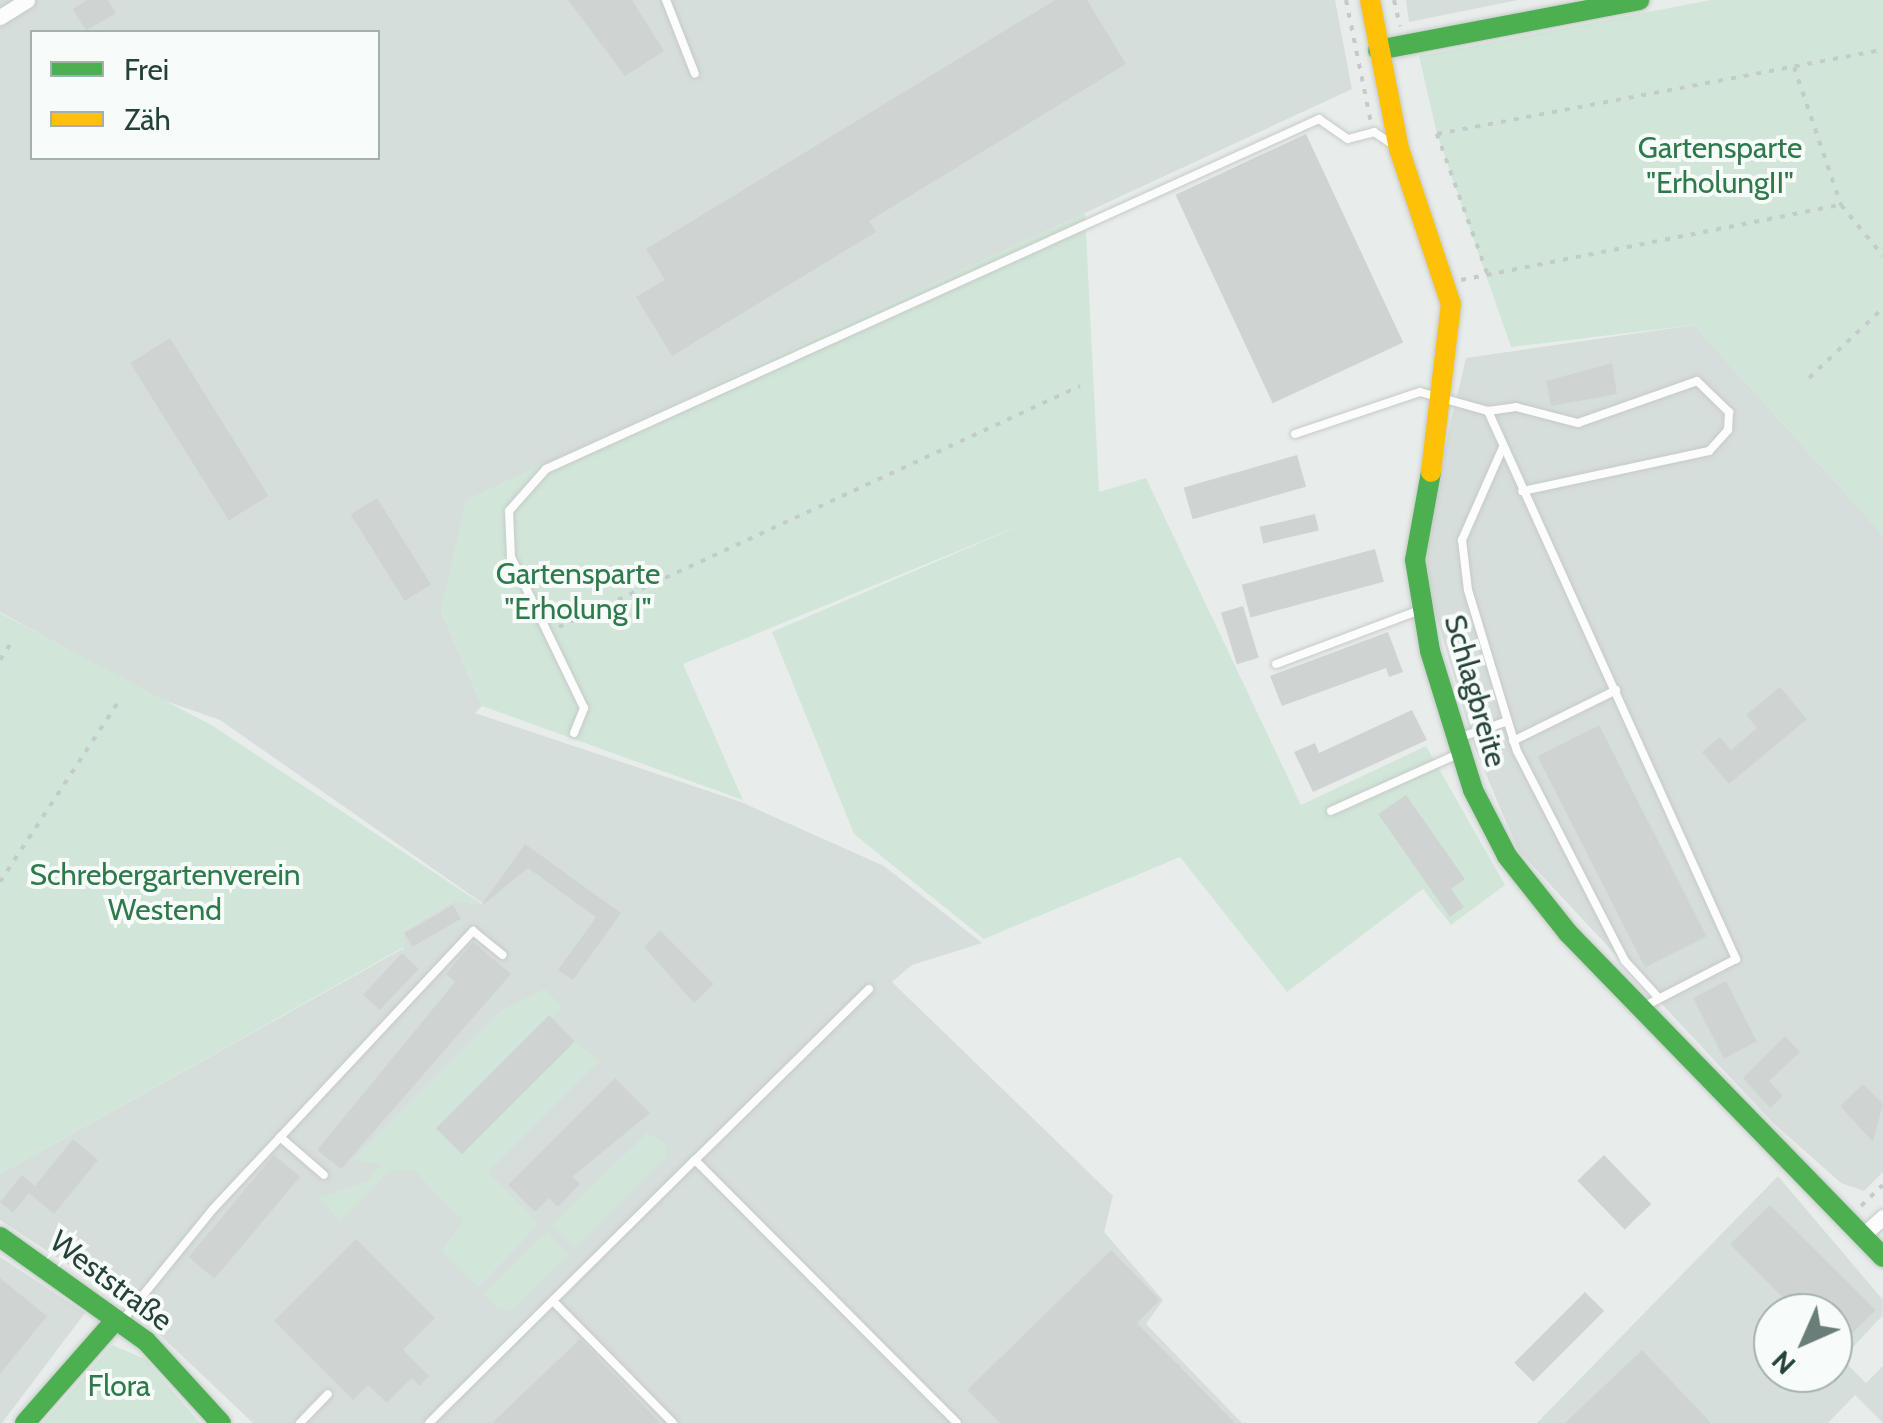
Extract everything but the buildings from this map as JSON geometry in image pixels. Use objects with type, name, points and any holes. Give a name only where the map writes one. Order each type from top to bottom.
[{"type":"street","points":[[0,17],[27,0]]},
{"type":"street","name":"Schlagbreite","points":[[1370,0],[1399,149],[1447,283],[1446,399],[1416,524],[1420,610],[1458,746],[1507,856],[1883,1256]]},
{"type":"street","points":[[1378,50],[1639,0]]},
{"type":"street","points":[[1864,1235],[1883,1216]]},
{"type":"street","name":"Weststraße","points":[[0,1237],[80,1290],[221,1423]]},
{"type":"street","points":[[25,1423],[116,1325]]},
{"type":"lane","points":[[666,0],[694,74]]},
{"type":"lane","points":[[574,733],[584,708],[511,557],[509,511],[546,469],[1320,119],[1348,140],[1374,132],[1399,149]]},
{"type":"lane","points":[[1295,434],[1420,392],[1488,410],[1516,407],[1578,423],[1697,381],[1729,412],[1728,430],[1709,451],[1522,491]]},
{"type":"lane","points":[[1488,410],[1736,960],[1649,1003],[1505,722],[1460,551],[1502,447]]},
{"type":"lane","points":[[1276,664],[1420,610]]},
{"type":"lane","points":[[1513,741],[1616,690]]},
{"type":"lane","points":[[1331,811],[1505,722]]},
{"type":"lane","points":[[116,1325],[280,1137],[473,932],[503,955]]},
{"type":"lane","points":[[429,1423],[868,989]]},
{"type":"lane","points":[[280,1137],[324,1175]]},
{"type":"lane","points":[[695,1160],[957,1423]]},
{"type":"lane","points":[[553,1301],[673,1423]]},
{"type":"lane","points":[[300,1423],[328,1394]]},
{"type":"path","points":[[1394,0],[1404,46]]},
{"type":"path","points":[[1487,274],[1438,134],[1883,50]]},
{"type":"path","points":[[1794,68],[1841,204],[1883,256]]},
{"type":"path","points":[[1447,283],[1841,204]]},
{"type":"path","points":[[1809,378],[1883,308]]},
{"type":"path","points":[[546,633],[1080,386]]},
{"type":"path","points":[[0,660],[13,640]]},
{"type":"path","points":[[0,882],[120,699]]},
{"type":"path","points":[[1849,1218],[1883,1186]]},
{"type":"shaded area","points":[[0,0],[1335,0],[1352,89],[467,500],[441,611],[482,706],[475,713],[741,802],[884,866],[982,943],[912,965],[892,982],[1113,1196],[1104,1232],[1163,1300],[1146,1324],[1242,1423],[253,1423],[125,1302],[0,1220],[0,1174],[404,948],[402,932],[455,900],[485,905],[220,720],[154,697],[0,612]]},
{"type":"shaded area","points":[[1406,0],[1518,0],[1409,22]]},
{"type":"shaded area","points":[[1694,325],[1883,535],[1883,1172],[1864,1191],[1841,1183],[1772,1122],[1518,850],[1474,746],[1426,580],[1427,521],[1466,358]]},
{"type":"shaded area","points":[[1778,1176],[1883,1300],[1882,1316],[1853,1347],[1853,1293],[1753,1293],[1753,1393],[1853,1393],[1853,1370],[1866,1383],[1883,1366],[1883,1423],[1855,1395],[1828,1423],[1537,1423]]},
{"type":"shaded area","points":[[0,1257],[85,1313],[2,1423],[0,1423]]},
{"type":"green space","name":"Gartensparte \"ErholungII\"","points":[[1711,0],[1883,0],[1883,535],[1694,325],[1511,347],[1437,134],[1419,56]]},
{"type":"green space","name":"Gartensparte \"Erholung I\"","points":[[1085,213],[1099,492],[1146,478],[1301,805],[1426,746],[1505,885],[1451,925],[1423,889],[1287,992],[1180,857],[984,939],[854,834],[772,632],[1026,523],[683,664],[743,800],[482,706],[441,611],[466,500]]},
{"type":"green space","name":"Schrebergartenverein Westend","points":[[0,613],[213,726],[485,906],[455,900],[403,931],[404,947],[0,1174]]},
{"type":"green space","points":[[545,989],[563,1008],[437,1127],[463,1153],[575,1041],[599,1061],[488,1172],[539,1224],[478,1287],[442,1251],[463,1221],[413,1169],[389,1171],[340,1221],[319,1198],[368,1181],[381,1164],[352,1160],[502,1010]]},
{"type":"green space","points":[[647,1133],[665,1143],[667,1156],[576,1248],[552,1226]]},
{"type":"green space","points":[[547,1232],[569,1254],[510,1311],[498,1308],[484,1294]]},
{"type":"green space","name":"Flora","points":[[112,1345],[145,1359],[200,1423],[43,1423]]},
{"type":"traffic: fast","points":[[1378,50],[1639,0]]},
{"type":"traffic: fast","points":[[1431,472],[1415,560],[1430,651],[1473,790],[1507,856],[1568,933],[1883,1257]]},
{"type":"traffic: fast","points":[[0,1237],[146,1341],[221,1423]]},
{"type":"traffic: fast","points":[[25,1423],[112,1324]]},
{"type":"traffic: slow","points":[[1370,0],[1399,149],[1451,304],[1431,472]]}]
